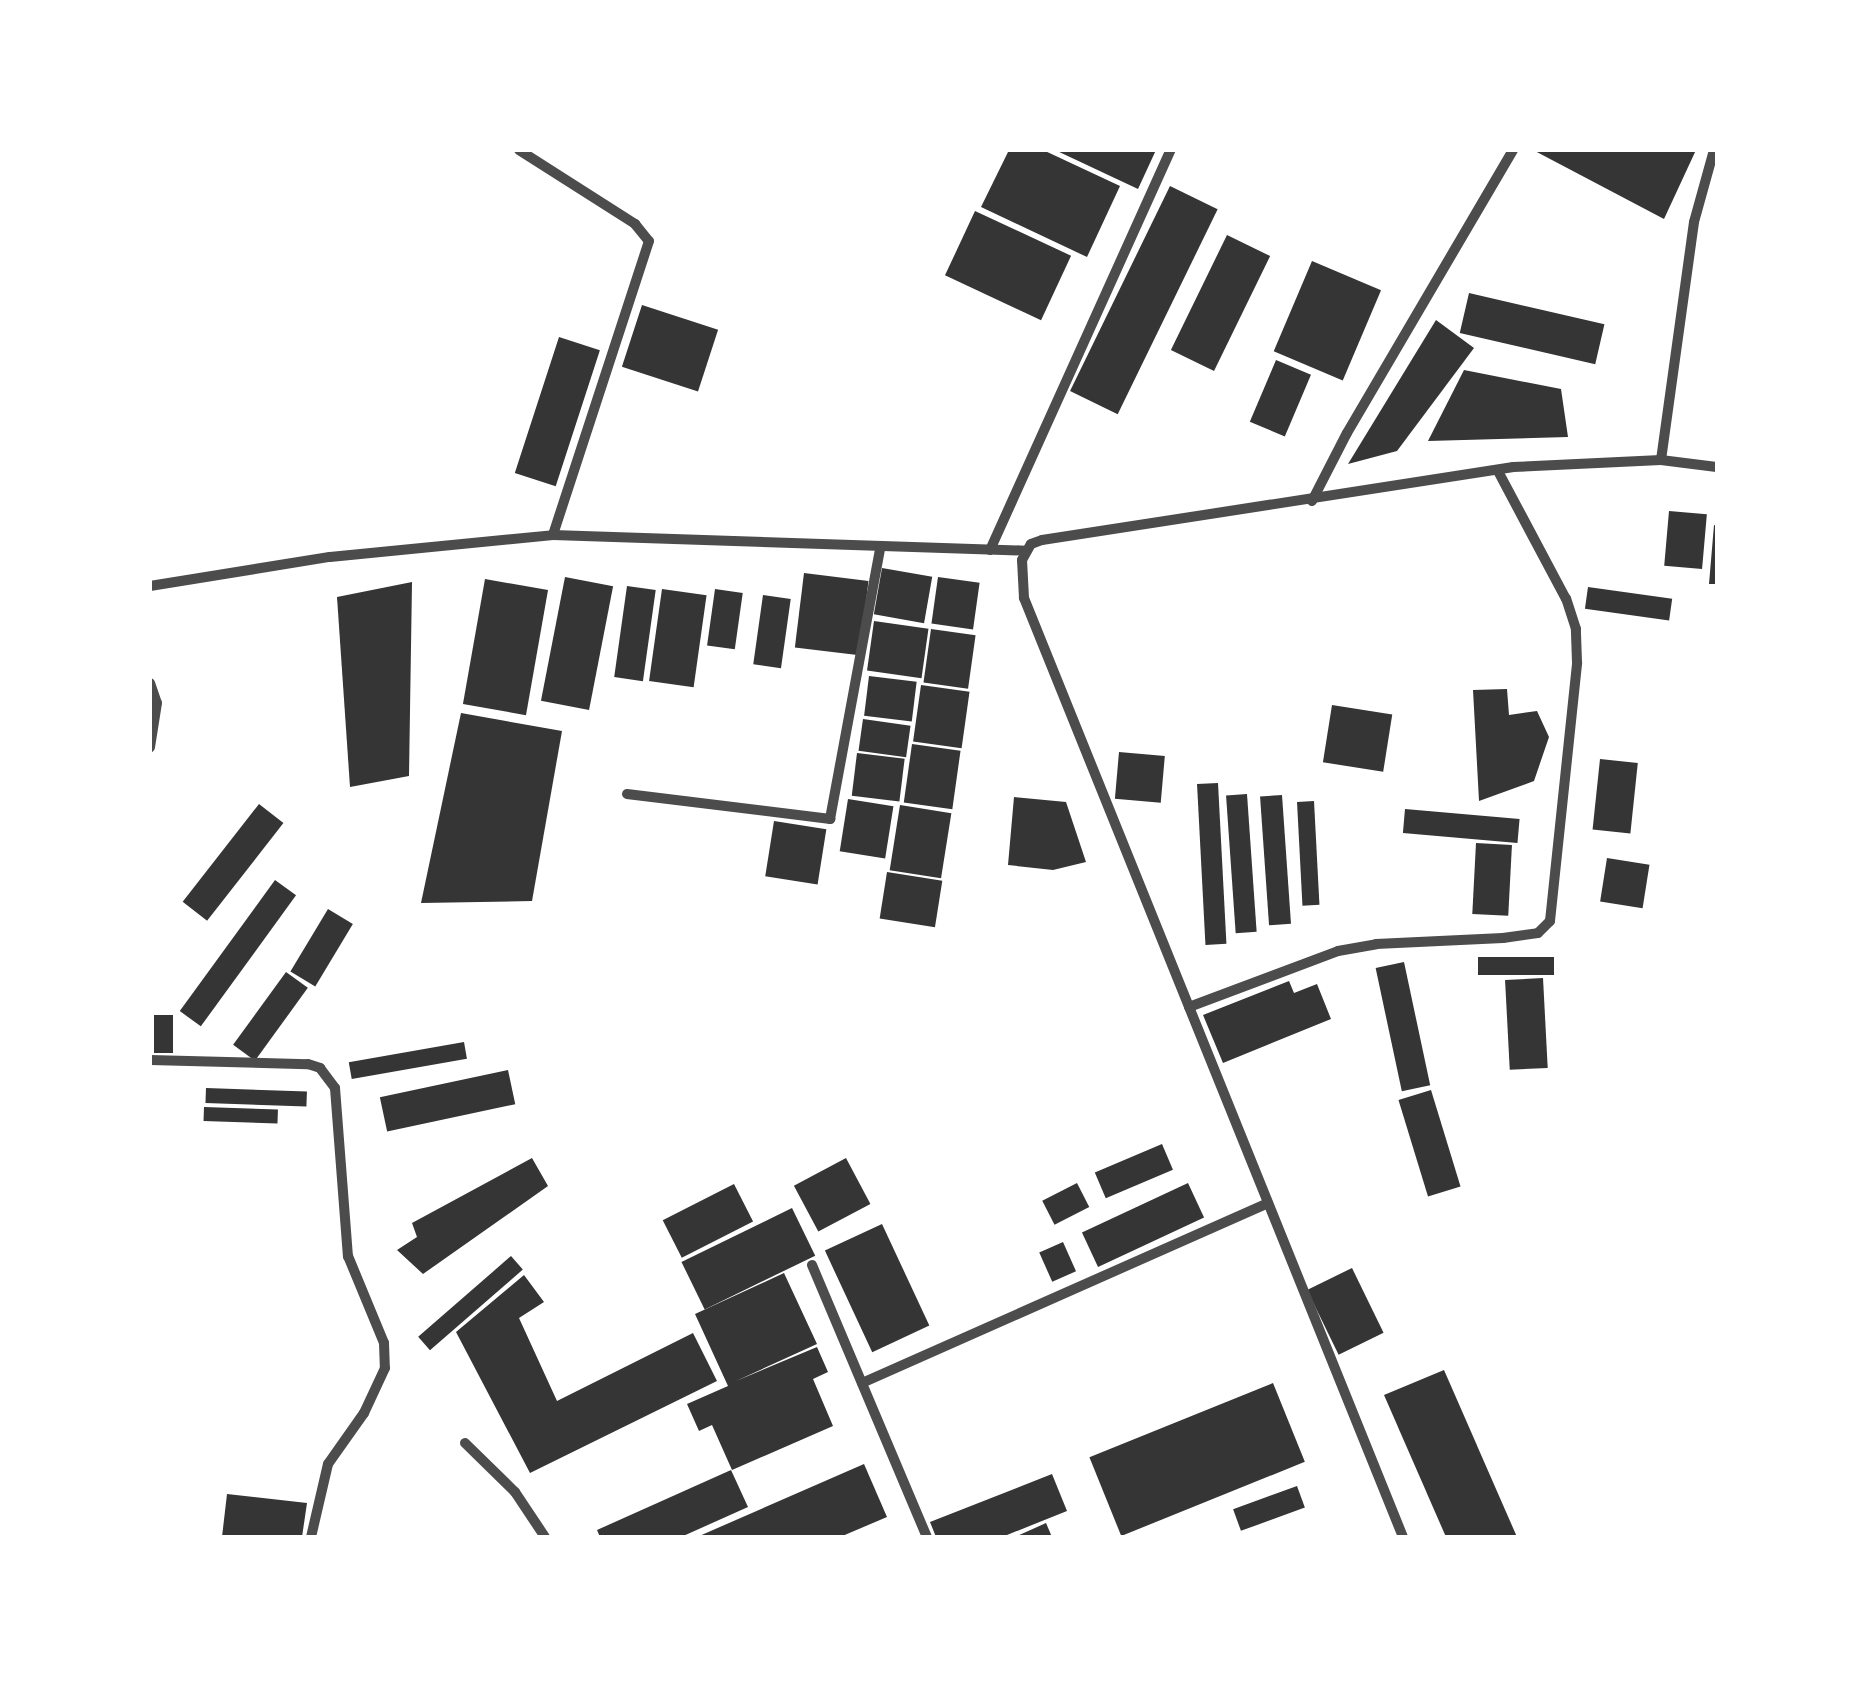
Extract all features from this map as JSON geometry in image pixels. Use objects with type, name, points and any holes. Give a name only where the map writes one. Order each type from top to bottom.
[{"type":"street","points":[[519,150],[634,224],[649,241],[553,535]]},
{"type":"street","points":[[990,550],[1171,150]]},
{"type":"street","points":[[1312,502],[1347,433],[1513,150]]},
{"type":"street","points":[[1661,460],[1694,222],[1714,150]]},
{"type":"street","points":[[150,586],[330,557],[553,535],[1026,551],[1042,540],[1553,463],[1661,460],[1717,467]]},
{"type":"street","points":[[1189,1007],[1297,962],[1338,951],[1376,944],[1503,938],[1538,933],[1550,921],[1578,662],[1576,629],[1566,600],[1498,471]]},
{"type":"street","points":[[627,794],[830,819],[880,549]]},
{"type":"street","points":[[1026,551],[1024,598],[1403,1537]]},
{"type":"street","points":[[150,682],[157,703],[150,747]]},
{"type":"street","points":[[150,1060],[308,1064],[320,1068],[334,1088],[348,1256],[384,1343],[385,1368],[364,1413],[328,1464],[310,1537]]},
{"type":"street","points":[[862,1383],[1268,1202]]},
{"type":"street","points":[[812,1265],[927,1537]]},
{"type":"street","points":[[465,1443],[515,1492],[545,1537]]},
{"type":"building","points":[[1009,150],[1043,150],[1120,186],[1087,257],[981,207]]},
{"type":"building","points":[[1055,150],[1156,150],[1138,189]]},
{"type":"building","points":[[1533,150],[1696,150],[1664,219]]},
{"type":"building","points":[[1170,186],[1218,209],[1118,414],[1070,391]]},
{"type":"building","points":[[975,211],[1071,256],[1041,320],[945,275]]},
{"type":"building","points":[[1227,235],[1270,256],[1214,371],[1171,350]]},
{"type":"building","points":[[1312,261],[1381,290],[1343,381],[1274,351]]},
{"type":"building","points":[[1469,293],[1604,324],[1595,364],[1460,333]]},
{"type":"building","points":[[642,305],[718,330],[698,392],[622,367]]},
{"type":"building","points":[[1436,320],[1474,348],[1397,451],[1348,464]]},
{"type":"building","points":[[559,337],[600,350],[556,486],[515,473]]},
{"type":"building","points":[[1276,360],[1311,375],[1285,437],[1250,422]]},
{"type":"building","points":[[1464,370],[1561,389],[1568,437],[1428,441]]},
{"type":"building","points":[[1669,511],[1707,514],[1702,569],[1664,566]]},
{"type":"building","points":[[1714,525],[1717,584],[1709,584]]},
{"type":"building","points":[[882,568],[932,577],[924,623],[874,614]]},
{"type":"building","points":[[804,573],[869,581],[859,655],[795,647]]},
{"type":"building","points":[[565,577],[613,586],[589,710],[541,701]]},
{"type":"building","points":[[938,577],[980,583],[973,629],[931,624]]},
{"type":"building","points":[[485,579],[548,590],[526,715],[463,704]]},
{"type":"building","points":[[412,582],[409,776],[350,787],[337,597]]},
{"type":"building","points":[[627,586],[656,590],[643,681],[614,677]]},
{"type":"building","points":[[1588,587],[1672,599],[1669,621],[1585,609]]},
{"type":"building","points":[[662,589],[707,595],[694,687],[649,681]]},
{"type":"building","points":[[715,589],[743,593],[735,649],[707,645]]},
{"type":"building","points":[[763,595],[791,599],[781,668],[753,664]]},
{"type":"building","points":[[874,621],[928,629],[922,678],[867,671]]},
{"type":"building","points":[[931,629],[976,635],[968,689],[923,682]]},
{"type":"building","points":[[869,676],[917,682],[912,722],[864,716]]},
{"type":"building","points":[[921,685],[970,692],[962,748],[913,741]]},
{"type":"building","points":[[1507,689],[1509,715],[1537,711],[1549,737],[1534,781],[1479,801],[1473,690]]},
{"type":"building","points":[[1332,705],[1392,715],[1383,772],[1323,762]]},
{"type":"building","points":[[461,713],[562,731],[532,901],[421,903]]},
{"type":"building","points":[[863,719],[911,726],[906,757],[859,751]]},
{"type":"building","points":[[912,744],[961,751],[952,809],[904,802]]},
{"type":"building","points":[[1119,752],[1165,756],[1161,803],[1115,799]]},
{"type":"building","points":[[857,753],[905,759],[899,802],[852,796]]},
{"type":"building","points":[[1600,759],[1638,763],[1630,834],[1593,830]]},
{"type":"building","points":[[1218,783],[1226,944],[1205,945],[1197,784]]},
{"type":"building","points":[[1247,794],[1257,932],[1236,933],[1226,795]]},
{"type":"building","points":[[1282,795],[1291,924],[1269,925],[1260,797]]},
{"type":"building","points":[[1014,797],[1066,802],[1086,862],[1053,870],[1008,865]]},
{"type":"building","points":[[848,799],[893,806],[885,859],[840,851]]},
{"type":"building","points":[[1314,801],[1319,905],[1302,906],[1297,802]]},
{"type":"building","points":[[259,804],[283,823],[207,921],[183,902]]},
{"type":"building","points":[[900,805],[951,813],[941,878],[890,870]]},
{"type":"building","points":[[1405,809],[1520,819],[1517,843],[1403,833]]},
{"type":"building","points":[[774,821],[826,829],[818,885],[765,876]]},
{"type":"building","points":[[1476,843],[1512,845],[1508,916],[1472,914]]},
{"type":"building","points":[[1607,858],[1649,865],[1643,908],[1600,901]]},
{"type":"building","points":[[887,872],[942,881],[935,927],[880,918]]},
{"type":"building","points":[[275,880],[296,895],[201,1026],[180,1011]]},
{"type":"building","points":[[328,909],[353,924],[315,987],[290,972]]},
{"type":"building","points":[[1478,957],[1554,957],[1554,975],[1478,975]]},
{"type":"building","points":[[1404,962],[1430,1085],[1402,1091],[1376,968]]},
{"type":"building","points":[[286,972],[308,988],[255,1061],[233,1045]]},
{"type":"building","points":[[1543,978],[1548,1068],[1510,1070],[1505,980]]},
{"type":"building","points":[[1289,981],[1294,993],[1317,984],[1331,1019],[1223,1063],[1203,1015]]},
{"type":"building","points":[[154,1015],[173,1015],[173,1053],[154,1053]]},
{"type":"building","points":[[464,1042],[467,1059],[352,1079],[349,1062]]},
{"type":"building","points":[[508,1070],[515,1104],[387,1131],[380,1097]]},
{"type":"building","points":[[206,1088],[307,1092],[306,1107],[205,1103]]},
{"type":"building","points":[[1431,1090],[1461,1187],[1428,1197],[1398,1100]]},
{"type":"building","points":[[204,1107],[278,1110],[277,1124],[204,1121]]},
{"type":"building","points":[[1162,1144],[1173,1170],[1106,1198],[1095,1173]]},
{"type":"building","points":[[532,1158],[548,1186],[423,1274],[397,1250],[417,1237],[412,1223]]},
{"type":"building","points":[[846,1158],[870,1204],[818,1232],[794,1186]]},
{"type":"building","points":[[1077,1183],[1089,1207],[1055,1225],[1042,1201]]},
{"type":"building","points":[[1188,1183],[1204,1217],[1098,1267],[1082,1232]]},
{"type":"building","points":[[734,1184],[753,1221],[682,1258],[663,1220]]},
{"type":"building","points":[[792,1208],[815,1256],[705,1310],[681,1262]]},
{"type":"building","points":[[882,1224],[929,1326],[872,1352],[825,1251]]},
{"type":"building","points":[[1063,1242],[1076,1271],[1052,1282],[1039,1253]]},
{"type":"building","points":[[511,1256],[523,1270],[430,1350],[418,1337]]},
{"type":"building","points":[[1352,1268],[1384,1333],[1339,1355],[1307,1290]]},
{"type":"building","points":[[784,1273],[817,1344],[736,1381],[817,1347],[828,1372],[813,1379],[833,1426],[732,1470],[712,1425],[699,1431],[687,1404],[728,1386],[695,1314]]},
{"type":"building","points":[[524,1275],[544,1302],[519,1318],[557,1401],[693,1333],[717,1381],[530,1473],[456,1332]]},
{"type":"building","points":[[1444,1370],[1517,1537],[1446,1537],[1384,1395]]},
{"type":"building","points":[[1273,1383],[1305,1462],[1121,1536],[1089,1457]]},
{"type":"building","points":[[864,1464],[887,1517],[840,1537],[697,1537]]},
{"type":"building","points":[[731,1470],[748,1507],[681,1537],[600,1537],[597,1530]]},
{"type":"building","points":[[1052,1474],[1067,1511],[1002,1537],[936,1537],[930,1522]]},
{"type":"building","points":[[1297,1486],[1305,1508],[1241,1531],[1233,1509]]},
{"type":"building","points":[[227,1494],[307,1503],[302,1537],[222,1537]]},
{"type":"building","points":[[1046,1523],[1052,1537],[1015,1537]]}]
